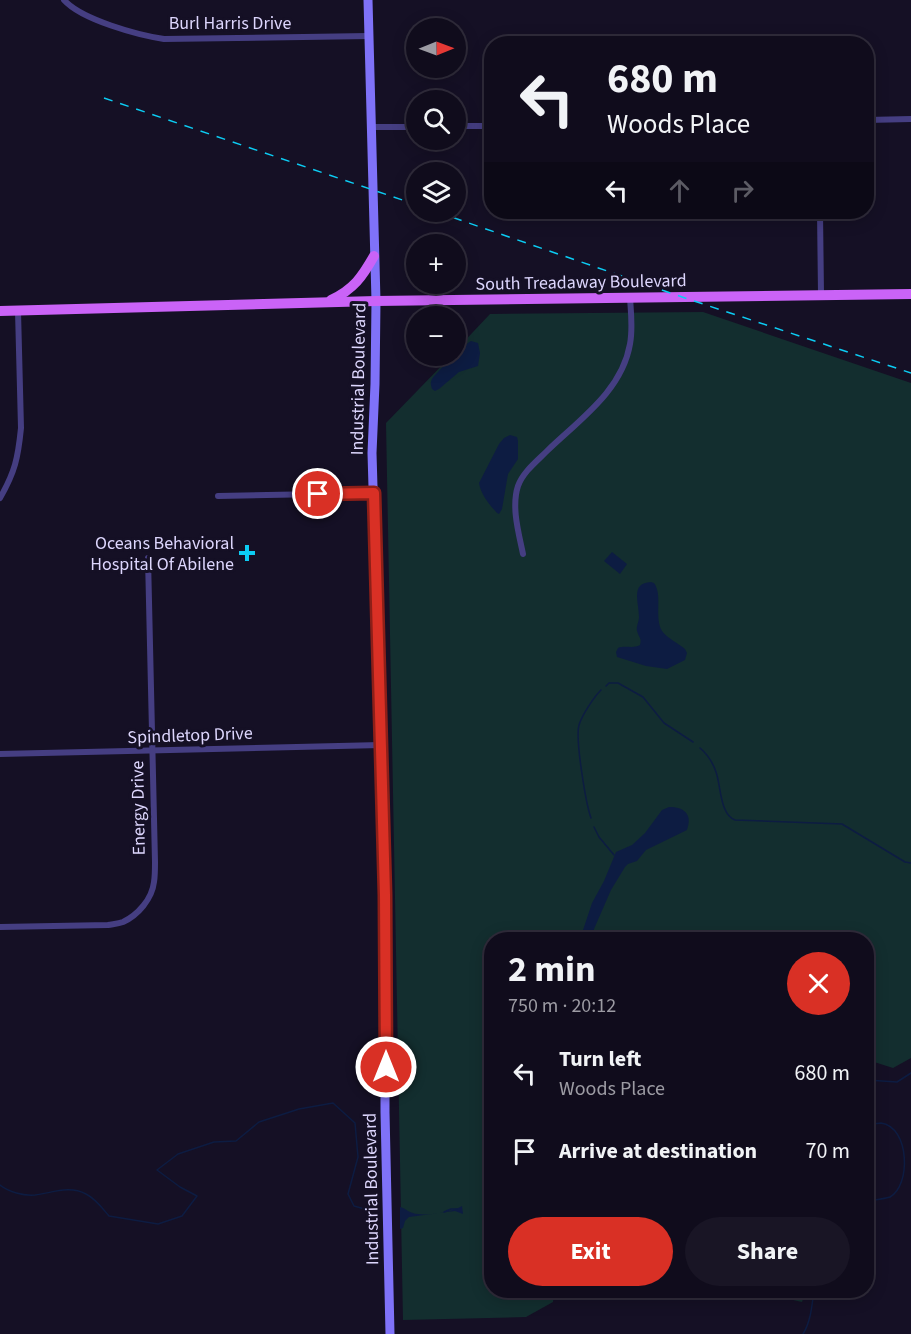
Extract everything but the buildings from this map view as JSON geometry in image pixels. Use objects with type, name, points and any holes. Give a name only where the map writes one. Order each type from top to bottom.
[{"type":"main road","name":"Industrial Boulevard","points":[[368,0],[376,301],[372,453],[385,895],[385,1112],[390,1334]]},
{"type":"main road","points":[[326,302],[344,294],[355,284],[374,256]]},
{"type":"main road","name":"South Treadaway Boulevard","points":[[0,311],[376,301],[911,294]]},
{"type":"street","name":"Burl Harris Drive","points":[[64,0],[72,8],[91,18],[143,35],[164,39],[369,36]]},
{"type":"street","points":[[874,120],[911,119]]},
{"type":"street","points":[[466,126],[484,126]]},
{"type":"street","points":[[371,128],[406,127]]},
{"type":"street","points":[[820,219],[821,294]]},
{"type":"street","points":[[523,555],[516,504],[519,484],[541,457],[605,395],[619,376],[631,342],[630,298]]},
{"type":"street","points":[[0,498],[10,481],[16,463],[21,429],[18,311]]},
{"type":"street","points":[[218,496],[374,493]]},
{"type":"street","name":"Energy Drive","points":[[0,927],[108,925],[122,922],[136,913],[146,902],[154,883],[148,558]]},
{"type":"street","name":"Spindletop Drive","points":[[0,754],[381,745]]},
{"type":"green space","points":[[703,312],[911,383],[911,1058],[893,1068],[874,1062],[874,932],[484,932],[484,1298],[553,1298],[553,1302],[526,1317],[403,1320],[386,423],[441,366],[466,366],[466,339],[490,314]]},
{"type":"green space","points":[[784,1298],[803,1298],[802,1302]]},
{"type":"water","points":[[471,341],[478,343],[480,353],[478,366],[459,372],[435,391],[432,389],[432,379],[444,366],[466,366],[466,345]]},
{"type":"water","points":[[510,435],[517,437],[518,459],[508,474],[502,509],[499,514],[486,499],[479,483],[499,444]]},
{"type":"water","points":[[612,552],[627,564],[620,574],[604,561]]},
{"type":"water","points":[[651,582],[657,588],[662,631],[687,653],[685,660],[667,669],[646,666],[617,657],[616,652],[621,647],[640,645],[637,629],[639,617],[637,594],[640,586]]},
{"type":"water","points":[[669,807],[679,808],[686,812],[689,820],[687,830],[646,850],[637,861],[628,864],[611,890],[593,932],[582,932],[592,903],[616,852],[632,845],[645,833],[662,810]]},
{"type":"water","points":[[462,1206],[463,1214],[455,1211],[438,1213]]},
{"type":"water","points":[[400,1207],[418,1214],[436,1213],[409,1217],[400,1229]]},
{"type":"waterway","points":[[606,686],[609,683],[618,683],[643,697],[664,723],[693,742]]},
{"type":"waterway","points":[[591,818],[586,800],[578,732],[583,716],[601,690]]},
{"type":"waterway","points":[[700,748],[715,769],[726,812],[735,820],[842,824],[905,862],[911,863]]},
{"type":"waterway","points":[[594,827],[614,855]]},
{"type":"waterway","points":[[874,1080],[897,1082],[911,1073]]},
{"type":"waterway","points":[[0,1185],[12,1192],[26,1195],[60,1190],[80,1191],[93,1198],[109,1216],[158,1224],[182,1216],[197,1196],[157,1170],[178,1154],[214,1142],[236,1141],[259,1122],[299,1109],[333,1103],[355,1123],[358,1157],[348,1194],[354,1206],[379,1213]]},
{"type":"waterway","points":[[874,1124],[881,1123],[891,1127],[898,1135],[904,1157],[902,1181],[897,1191],[890,1197],[874,1200]]},
{"type":"waterway","points":[[444,1212],[457,1209]]},
{"type":"waterway","points":[[803,1334],[813,1298]]},
{"type":"railway","points":[[104,98],[406,201]]},
{"type":"railway","points":[[466,222],[911,373]]},
{"type":"place","name":"Oceans Behavioral Hospital Of Abilene","points":[[247,553]]},
{"type":"route","points":[[318,494],[374,493],[385,895],[386,1067]]}]
